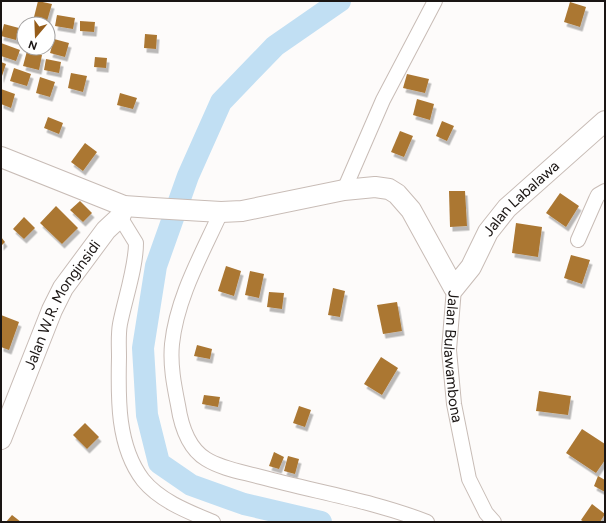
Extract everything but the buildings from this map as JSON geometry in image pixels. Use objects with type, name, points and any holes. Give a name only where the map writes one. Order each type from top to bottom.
[{"type":"main road","name":"Jalan Labalawa","points":[[454,288],[471,267],[488,232],[507,208],[605,121]]},
{"type":"main road","points":[[1,157],[122,211]]},
{"type":"main road","name":"Jalan Bulawambona","points":[[122,211],[153,208],[221,212],[257,208],[344,190],[375,187],[389,189],[397,194],[411,210],[454,288]]},
{"type":"main road","name":"Jalan W.R. Monginsidi","points":[[1,439],[52,310],[63,288],[122,211]]},
{"type":"street","points":[[344,190],[383,100],[435,1]]},
{"type":"street","points":[[578,240],[598,195],[605,191]]},
{"type":"street","points":[[122,211],[136,243],[120,326],[118,373],[120,423],[130,458],[143,480],[158,494],[184,510],[213,522]]},
{"type":"street","points":[[221,212],[185,291],[177,318],[172,346],[172,373],[180,419],[186,434],[196,451],[207,459],[227,467],[309,490],[397,510],[428,522]]},
{"type":"street","name":"Jalan Bulawambona","points":[[454,288],[449,350],[454,404],[469,478],[486,513],[494,522]]},
{"type":"waterway","points":[[321,522],[244,504],[191,485],[159,463],[147,415],[143,348],[156,266],[188,176],[221,102],[275,46],[340,1]]}]
